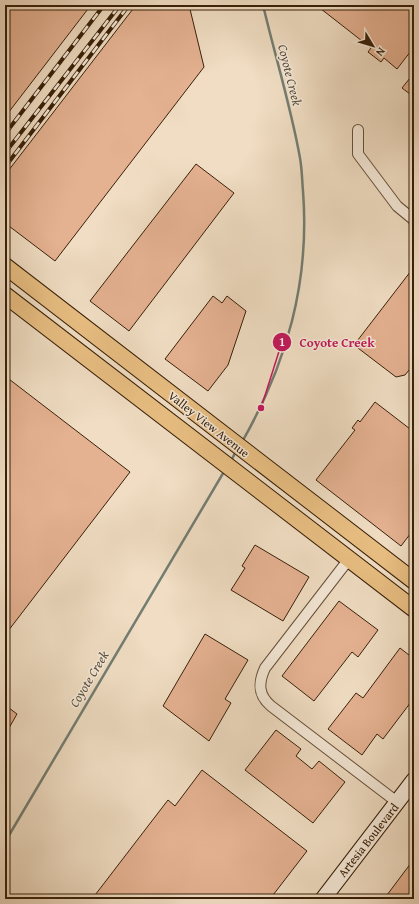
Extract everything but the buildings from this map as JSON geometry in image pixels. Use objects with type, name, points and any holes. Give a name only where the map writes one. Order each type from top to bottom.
[{"type":"main road","name":"Valley View Avenue","points":[[5,266],[414,581]]},
{"type":"main road","name":"Valley View Avenue","points":[[5,295],[414,609]]},
{"type":"main road","name":"Artesia Boulevard","points":[[323,899],[414,780]]},
{"type":"street","points":[[358,130],[358,154],[397,206],[414,220]]},
{"type":"street","points":[[349,559],[265,668],[260,685],[261,692],[263,699],[271,706],[398,802]]},
{"type":"waterway","name":"Coyote Creek","points":[[242,442],[272,382],[283,352],[299,290],[303,258],[304,225],[301,162],[263,5]]},
{"type":"waterway","name":"Coyote Creek","points":[[231,461],[236,451]]},
{"type":"waterway","name":"Coyote Creek","points":[[5,842],[225,470]]},
{"type":"railway","points":[[5,134],[104,5]]},
{"type":"railway","points":[[5,153],[120,5]]},
{"type":"railway","points":[[5,167],[129,5]]},
{"type":"place","name":"Coyote Creek","points":[[261,408]]}]
